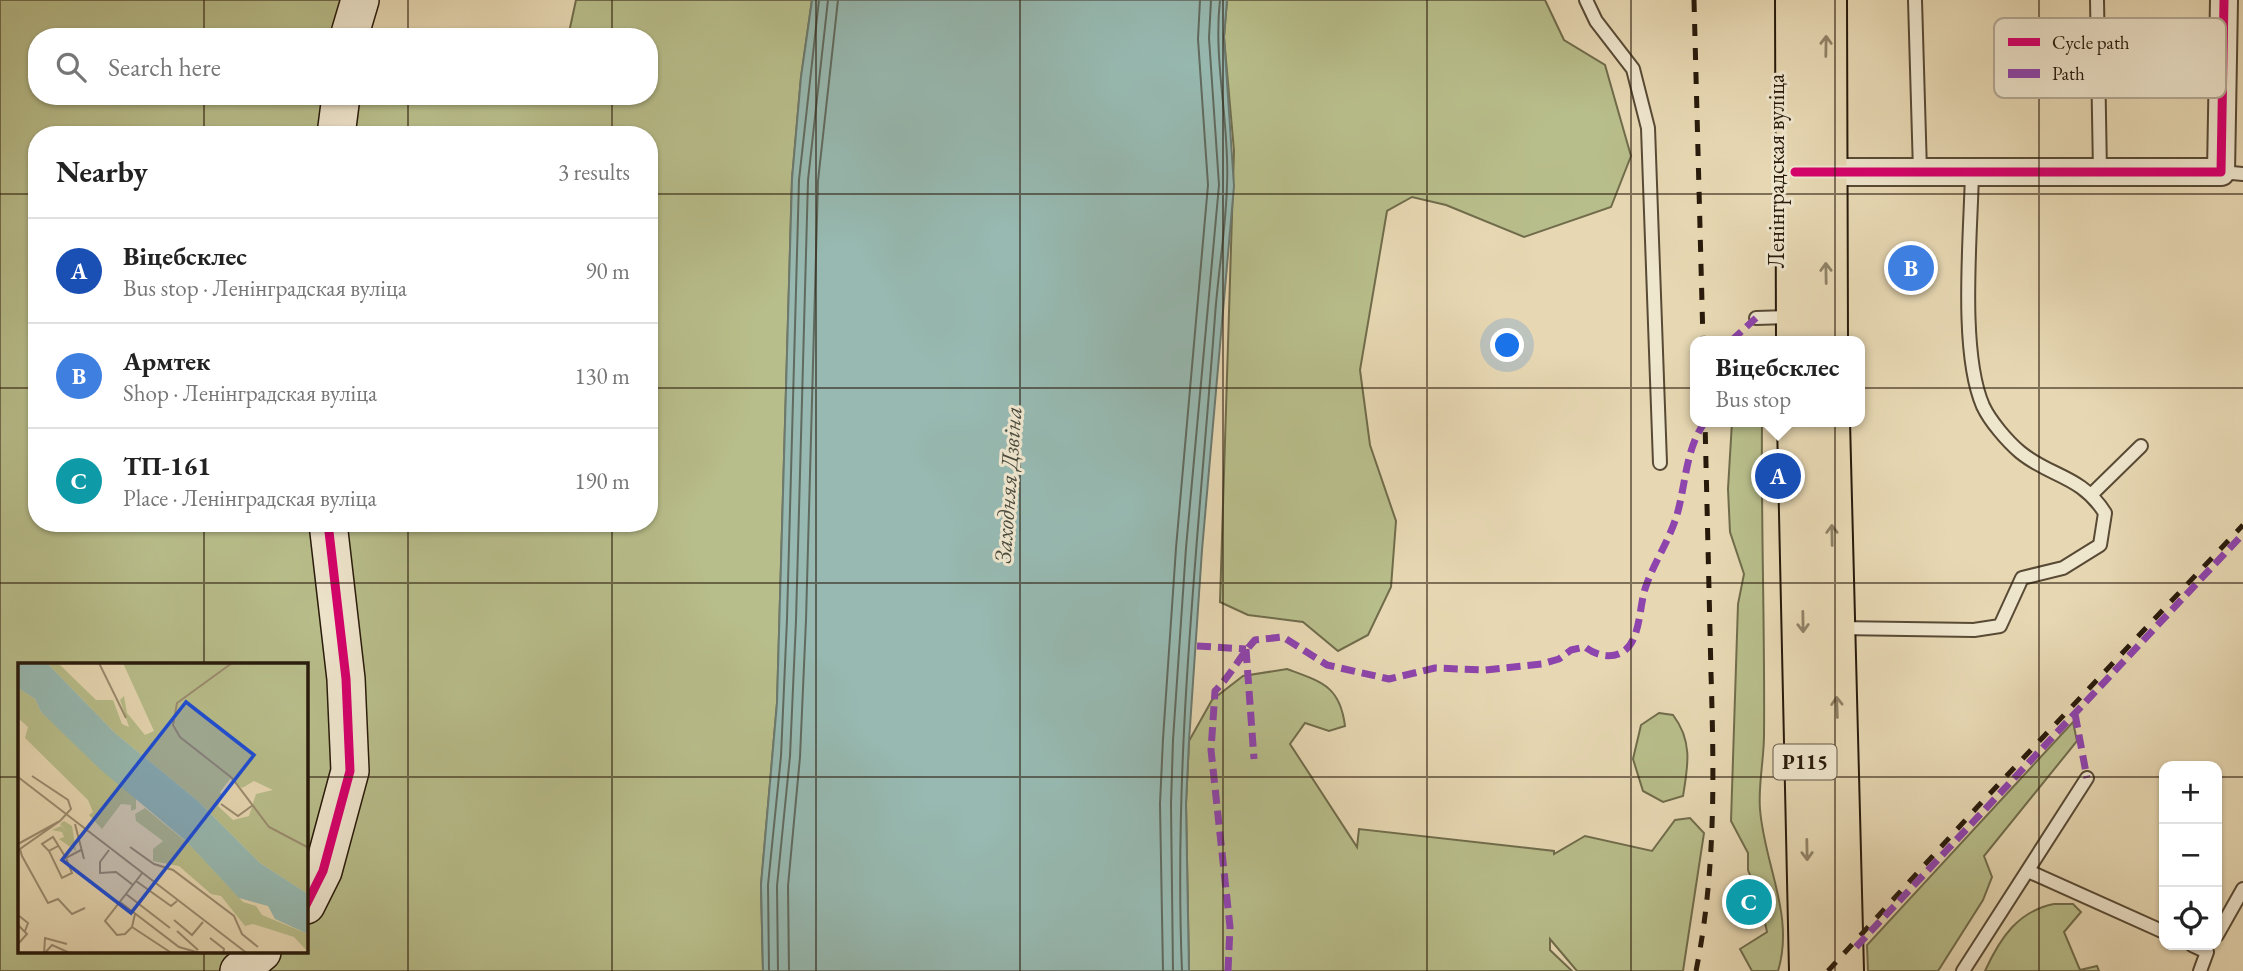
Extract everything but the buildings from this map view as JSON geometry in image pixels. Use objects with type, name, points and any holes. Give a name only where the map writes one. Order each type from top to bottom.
[{"type":"main road","name":"Ленінградская вуліца","points":[[1795,0],[1827,336]]},
{"type":"main road","name":"Ленінградская вуліца","points":[[1796,329],[1827,0]]},
{"type":"main road","name":"Р115","points":[[1797,427],[1809,971]]},
{"type":"main road","name":"Р115","points":[[1830,427],[1844,971]]},
{"type":"street","points":[[352,28],[360,0]]},
{"type":"street","points":[[2224,0],[2225,18]]},
{"type":"street","points":[[1810,172],[2232,173],[2226,43]]},
{"type":"street","points":[[337,126],[340,105]]},
{"type":"street","points":[[308,901],[323,871],[350,771],[346,679],[329,532]]},
{"type":"street","points":[[239,971],[260,954]]},
{"type":"lane","points":[[1586,0],[1596,21],[1633,69],[1648,128],[1660,463]]},
{"type":"lane","points":[[1915,0],[1920,171]]},
{"type":"lane","points":[[2097,0],[2097,18]]},
{"type":"lane","points":[[2099,98],[2100,172]]},
{"type":"lane","points":[[1835,628],[1974,630],[2000,626],[2022,578],[2063,568],[2100,545],[2105,513],[2093,494],[2020,453],[1983,406],[1973,362],[1969,302],[1972,171]]},
{"type":"lane","points":[[1756,318],[1796,329]]},
{"type":"lane","points":[[2093,494],[2141,446]]},
{"type":"lane","points":[[1964,971],[2087,778]]},
{"type":"lane","points":[[2028,871],[2159,930]]},
{"type":"lane","points":[[2222,926],[2243,889]]},
{"type":"lane","points":[[2200,971],[2208,950]]},
{"type":"green space","points":[[0,0],[345,0],[359,28],[28,28],[28,105],[658,105],[658,28],[570,28],[576,0],[812,0],[801,77],[792,179],[777,703],[761,885],[763,971],[0,971]]},
{"type":"green space","points":[[1227,0],[1545,0],[1564,40],[1605,65],[1631,156],[1611,207],[1524,237],[1446,205],[1412,197],[1387,211],[1360,370],[1370,445],[1396,521],[1391,587],[1368,635],[1338,651],[1303,622],[1248,615],[1220,602],[1234,151],[1224,37]]},
{"type":"green space","points":[[1732,427],[1762,427],[1764,735],[1760,800],[1763,829],[1781,910],[1782,951],[1778,971],[1752,971],[1740,949],[1767,932],[1760,900],[1748,870],[1748,853],[1731,821],[1738,604],[1744,574],[1730,532],[1728,489]]},
{"type":"green space","points":[[1287,669],[1327,687],[1339,702],[1345,726],[1329,731],[1305,723],[1290,744],[1357,847],[1359,829],[1554,851],[1554,854],[1585,836],[1652,851],[1675,820],[1690,818],[1704,833],[1683,971],[1577,971],[1550,939],[1550,950],[1572,971],[1189,971],[1186,804],[1189,741],[1212,700],[1243,676]]},
{"type":"green space","points":[[1659,713],[1673,715],[1684,734],[1687,754],[1683,796],[1663,802],[1643,791],[1633,759],[1641,725]]},
{"type":"green space","points":[[2073,722],[2077,741],[1984,856],[1992,877],[1983,900],[1938,971],[1868,971],[1867,945]]},
{"type":"green space","points":[[2054,904],[2073,904],[2081,912],[2064,932],[2080,970],[2097,966],[2099,971],[1985,971],[2004,937],[2020,920]]},
{"type":"water","name":"Заходняя Дзвіна","points":[[812,0],[1227,0],[1224,37],[1234,186],[1202,550],[1189,741],[1186,804],[1189,971],[763,971],[761,885],[777,703],[792,179],[801,77]]},
{"type":"railway","points":[[1694,0],[1703,336]]},
{"type":"railway","points":[[1696,971],[1707,897],[1713,785],[1705,427]]},
{"type":"railway","points":[[1828,971],[1981,803],[2243,525]]},
{"type":"marked path","points":[[1736,336],[1756,318]]},
{"type":"marked path","points":[[1228,971],[1230,927],[1211,750],[1215,691],[1255,640],[1283,637],[1327,665],[1389,679],[1435,668],[1485,670],[1542,664],[1559,659],[1571,650],[1585,647],[1604,655],[1619,654],[1630,646],[1634,638],[1646,586],[1676,518],[1693,444],[1702,427]]},
{"type":"marked path","points":[[1856,947],[2243,534]]},
{"type":"marked path","points":[[1197,646],[1246,649]]},
{"type":"marked path","points":[[1246,649],[1254,759]]},
{"type":"marked path","points":[[2075,714],[2087,778]]},
{"type":"cycle path","points":[[2224,0],[2224,18]]},
{"type":"cycle path","points":[[1795,172],[2221,172],[2222,98]]},
{"type":"cycle path","points":[[308,901],[323,871],[350,771],[346,679],[329,532]]},
{"type":"place","name":"Армтек","points":[[1911,268]]},
{"type":"place","name":"Віцебсклес","points":[[1778,476]]},
{"type":"place","name":"ТП-161","points":[[1749,902]]}]
